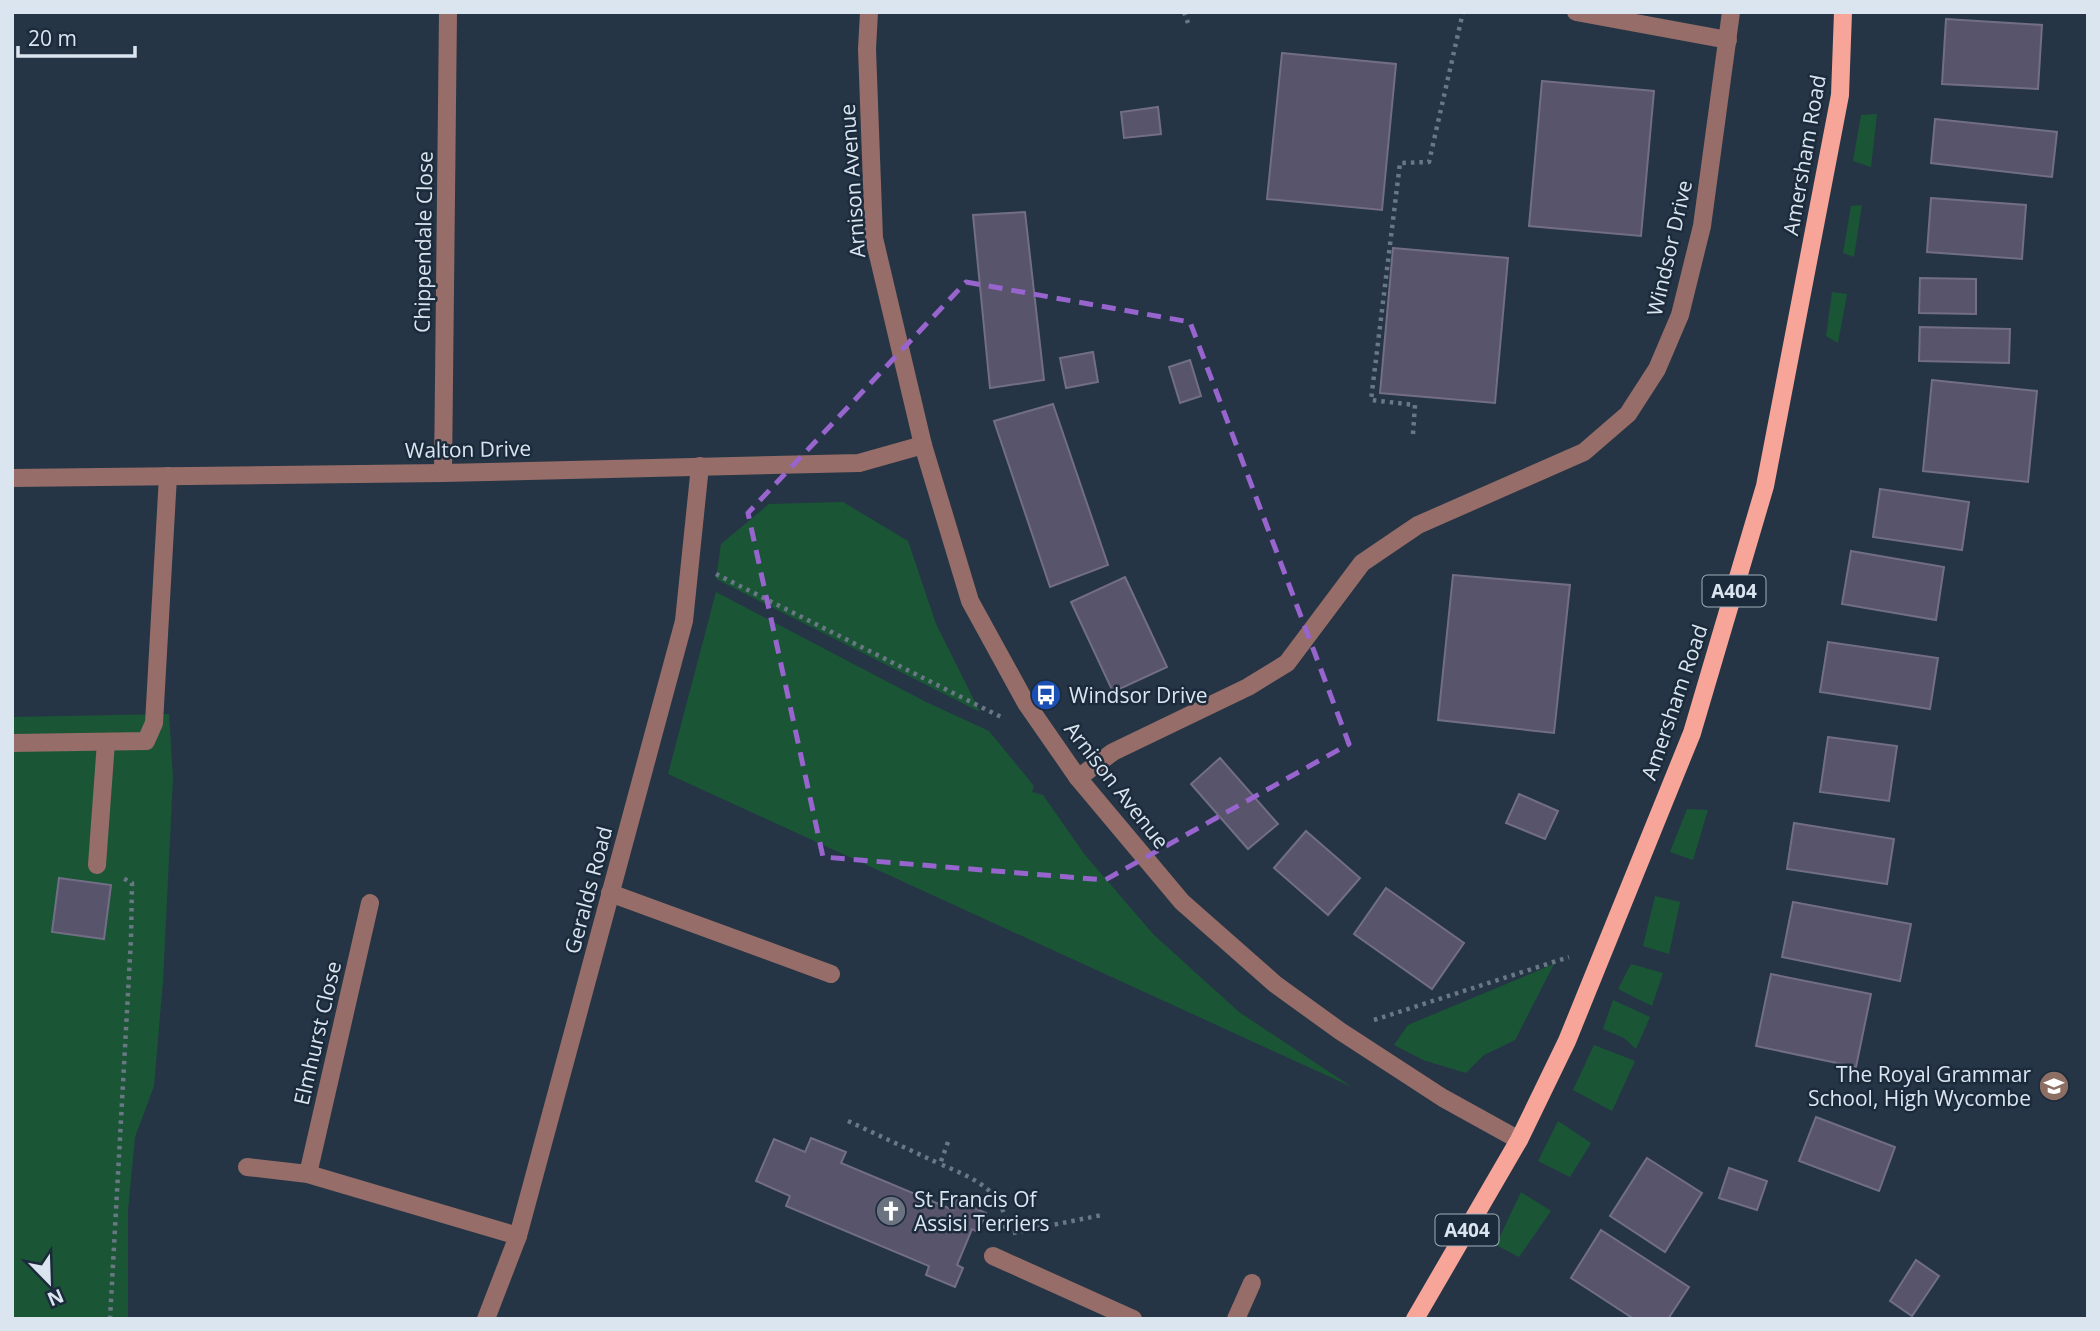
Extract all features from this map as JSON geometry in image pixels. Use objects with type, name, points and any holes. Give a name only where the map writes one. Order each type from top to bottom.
[{"type":"main road","name":"Amersham Road","points":[[1415,1319],[1519,1140],[1567,1041],[1692,733],[1765,486],[1840,95],[1843,12]]},
{"type":"street","name":"Chippendale Close","points":[[443,473],[448,12]]},
{"type":"street","name":"Arnison Avenue","points":[[869,12],[867,49],[874,238],[923,445],[970,601],[1026,703],[1078,778],[1182,902],[1275,984],[1340,1031],[1443,1098],[1519,1140]]},
{"type":"street","points":[[1576,12],[1728,40]]},
{"type":"street","name":"Windsor Drive","points":[[1078,778],[1113,752],[1248,687],[1287,663],[1362,563],[1418,525],[1584,452],[1628,414],[1657,369],[1680,315],[1702,226],[1731,12]]},
{"type":"street","name":"Walton Drive","points":[[12,478],[443,473],[859,463],[923,445]]},
{"type":"street","name":"Geralds Road","points":[[486,1319],[519,1236],[684,621],[700,466]]},
{"type":"street","points":[[12,743],[146,741],[154,723],[168,477]]},
{"type":"street","points":[[97,865],[106,742]]},
{"type":"street","points":[[610,893],[831,974]]},
{"type":"street","name":"Elmhurst Close","points":[[308,1174],[370,903]]},
{"type":"street","points":[[247,1167],[308,1174],[519,1236]]},
{"type":"street","points":[[993,1256],[1133,1319]]},
{"type":"street","points":[[1236,1319],[1252,1283]]},
{"type":"path","points":[[1184,12],[1188,23]]},
{"type":"path","points":[[1413,434],[1415,405],[1371,400],[1400,163],[1429,162],[1463,12]]},
{"type":"path","points":[[690,561],[1000,718],[1026,703]]},
{"type":"path","points":[[97,865],[132,883],[110,1319]]},
{"type":"path","points":[[1340,1031],[1604,946]]},
{"type":"path","points":[[848,1121],[989,1188],[1006,1218],[1005,1235],[1101,1215]]},
{"type":"path","points":[[940,1164],[948,1142]]},
{"type":"highlighted area","points":[[966,282],[1190,322],[1349,744],[1105,880],[823,857],[748,513]]},
{"type":"green space","points":[[1877,114],[1871,167],[1853,161],[1861,115]]},
{"type":"green space","points":[[1862,205],[1854,257],[1843,253],[1851,206]]},
{"type":"green space","points":[[1832,292],[1847,294],[1838,343],[1826,336]]},
{"type":"green space","points":[[843,502],[908,541],[936,624],[980,712],[716,579],[721,544],[769,504]]},
{"type":"green space","points":[[716,592],[926,702],[989,731],[1034,786],[1032,792],[1043,795],[1085,855],[1154,935],[1239,1012],[1352,1087],[668,774]]},
{"type":"green space","points":[[169,714],[173,778],[163,981],[154,1086],[135,1137],[128,1211],[128,1319],[12,1319],[12,717]]},
{"type":"green space","points":[[1687,809],[1708,810],[1693,860],[1670,852]]},
{"type":"green space","points":[[1655,896],[1680,902],[1669,954],[1643,946]]},
{"type":"green space","points":[[1554,964],[1515,1040],[1484,1055],[1466,1073],[1423,1060],[1394,1045],[1408,1025]]},
{"type":"green space","points":[[1631,964],[1663,973],[1652,1006],[1618,989]]},
{"type":"green space","points":[[1613,1000],[1650,1017],[1636,1049],[1624,1038],[1603,1029]]},
{"type":"green space","points":[[1594,1045],[1635,1061],[1612,1111],[1573,1090]]},
{"type":"green space","points":[[1558,1121],[1591,1143],[1570,1177],[1538,1161]]},
{"type":"green space","points":[[1521,1192],[1551,1211],[1519,1257],[1496,1245]]},
{"type":"building","points":[[1946,19],[2042,25],[2038,89],[1942,84]]},
{"type":"building","points":[[1282,53],[1396,64],[1382,210],[1267,199]]},
{"type":"building","points":[[1542,81],[1654,91],[1641,236],[1529,226]]},
{"type":"building","points":[[1158,107],[1161,134],[1124,138],[1121,112]]},
{"type":"building","points":[[1935,119],[2057,132],[2052,177],[1931,163]]},
{"type":"building","points":[[1931,198],[2026,205],[2022,259],[1927,252]]},
{"type":"building","points":[[1025,212],[1044,380],[990,388],[973,215]]},
{"type":"building","points":[[1393,248],[1508,258],[1495,403],[1380,393]]},
{"type":"building","points":[[1920,278],[1976,279],[1976,314],[1919,313]]},
{"type":"building","points":[[1920,327],[2010,329],[2009,363],[1919,361]]},
{"type":"building","points":[[1093,352],[1098,382],[1066,388],[1060,358]]},
{"type":"building","points":[[1190,360],[1201,396],[1180,403],[1169,367]]},
{"type":"building","points":[[1932,380],[2037,391],[2028,482],[1923,471]]},
{"type":"building","points":[[1053,404],[1108,565],[1050,587],[994,421]]},
{"type":"building","points":[[1880,489],[1969,502],[1962,550],[1873,537]]},
{"type":"building","points":[[1851,551],[1944,567],[1936,620],[1842,604]]},
{"type":"building","points":[[1453,575],[1570,585],[1554,733],[1438,720]]},
{"type":"building","points":[[1125,577],[1167,667],[1113,692],[1071,602]]},
{"type":"building","points":[[1828,642],[1938,658],[1930,709],[1820,692]]},
{"type":"building","points":[[1828,737],[1897,746],[1889,801],[1820,792]]},
{"type":"building","points":[[1220,758],[1278,824],[1248,849],[1191,784]]},
{"type":"building","points":[[1519,794],[1558,811],[1545,839],[1506,823]]},
{"type":"building","points":[[1794,823],[1894,839],[1887,884],[1787,869]]},
{"type":"building","points":[[1306,831],[1360,878],[1328,915],[1274,868]]},
{"type":"building","points":[[59,878],[111,885],[104,939],[52,932]]},
{"type":"building","points":[[1386,888],[1464,943],[1432,989],[1354,934]]},
{"type":"building","points":[[1793,902],[1911,924],[1900,981],[1782,957]]},
{"type":"building","points":[[1771,974],[1871,994],[1856,1067],[1756,1046]]},
{"type":"building","points":[[1816,1117],[1895,1147],[1879,1191],[1799,1161]]},
{"type":"building","name":"St Francis Of Assisi Terriers","points":[[811,1138],[846,1152],[841,1163],[953,1210],[957,1200],[986,1213],[978,1232],[972,1229],[957,1265],[963,1268],[955,1287],[926,1275],[929,1266],[786,1206],[790,1196],[756,1181],[774,1139],[805,1152]]},
{"type":"building","points":[[1647,1158],[1702,1193],[1665,1252],[1610,1216]]},
{"type":"building","points":[[1729,1168],[1767,1181],[1757,1210],[1719,1198]]},
{"type":"building","points":[[1601,1230],[1689,1287],[1668,1319],[1634,1319],[1571,1278]]},
{"type":"building","points":[[1916,1260],[1939,1276],[1912,1316],[1890,1301]]},
{"type":"place","name":"Windsor Drive","points":[[1046,695]]},
{"type":"place","name":"The Royal Grammar School, High Wycombe","points":[[2054,1086]]},
{"type":"place","name":"St Francis Of Assisi Terriers","points":[[891,1211]]}]
